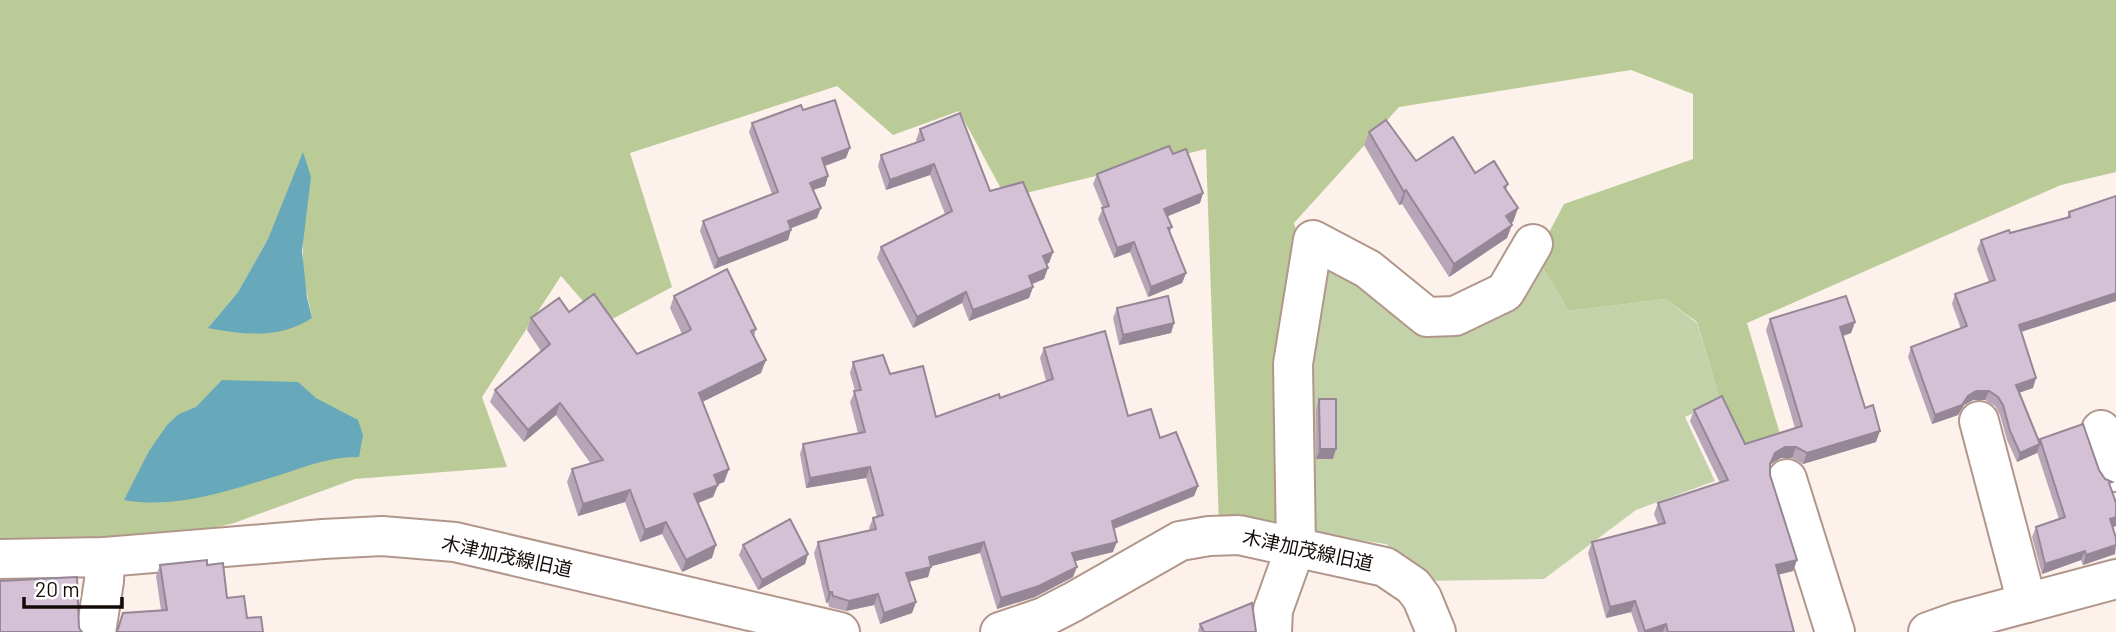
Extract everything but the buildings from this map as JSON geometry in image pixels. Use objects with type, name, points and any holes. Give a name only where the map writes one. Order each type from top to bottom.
[{"type":"street","points":[[1272,632],[1273,611],[1296,547],[1293,364],[1313,240],[1368,269],[1427,317],[1455,316],[1505,292],[1533,244]]},
{"type":"street","points":[[1979,421],[2027,603]]},
{"type":"street","points":[[2101,430],[2116,472]]},
{"type":"street","points":[[1787,479],[1835,632]]},
{"type":"street","name":"木津加茂線旧道","points":[[1000,632],[1044,617],[1180,541],[1239,535],[1367,561],[1394,572],[1413,586],[1422,598],[1436,632]]},
{"type":"street","name":"木津加茂線旧道","points":[[0,559],[105,557],[382,536],[455,542],[840,632]]},
{"type":"street","points":[[96,632],[105,557]]},
{"type":"street","points":[[1928,632],[1959,621],[2116,579]]},
{"type":"green space","points":[[0,0],[2116,0],[2116,172],[2061,185],[1747,323],[1780,434],[1742,448],[1720,401],[1697,322],[1665,299],[1569,311],[1536,257],[1564,204],[1693,159],[1693,94],[1631,70],[1399,107],[1294,223],[1301,247],[1305,532],[1219,526],[1206,149],[1006,198],[959,111],[893,135],[837,86],[630,153],[672,287],[603,324],[561,276],[482,397],[507,467],[355,479],[234,523],[185,535],[0,547]],"holes":[[[303,228],[303,274],[312,318],[209,327],[238,292],[268,239]]]},
{"type":"green space","points":[[1536,257],[1569,311],[1665,299],[1697,323],[1720,401],[1685,417],[1715,481],[1636,510],[1544,579],[1424,581],[1415,569],[1386,544],[1305,532],[1315,258],[1419,322]]},
{"type":"water","points":[[303,152],[311,177],[302,251],[312,318],[300,325],[262,334],[208,328],[238,292],[268,239]]},
{"type":"water","points":[[222,380],[298,382],[316,398],[358,420],[363,435],[359,457],[322,462],[186,500],[124,500],[149,451],[167,425],[179,414],[196,407]]}]
